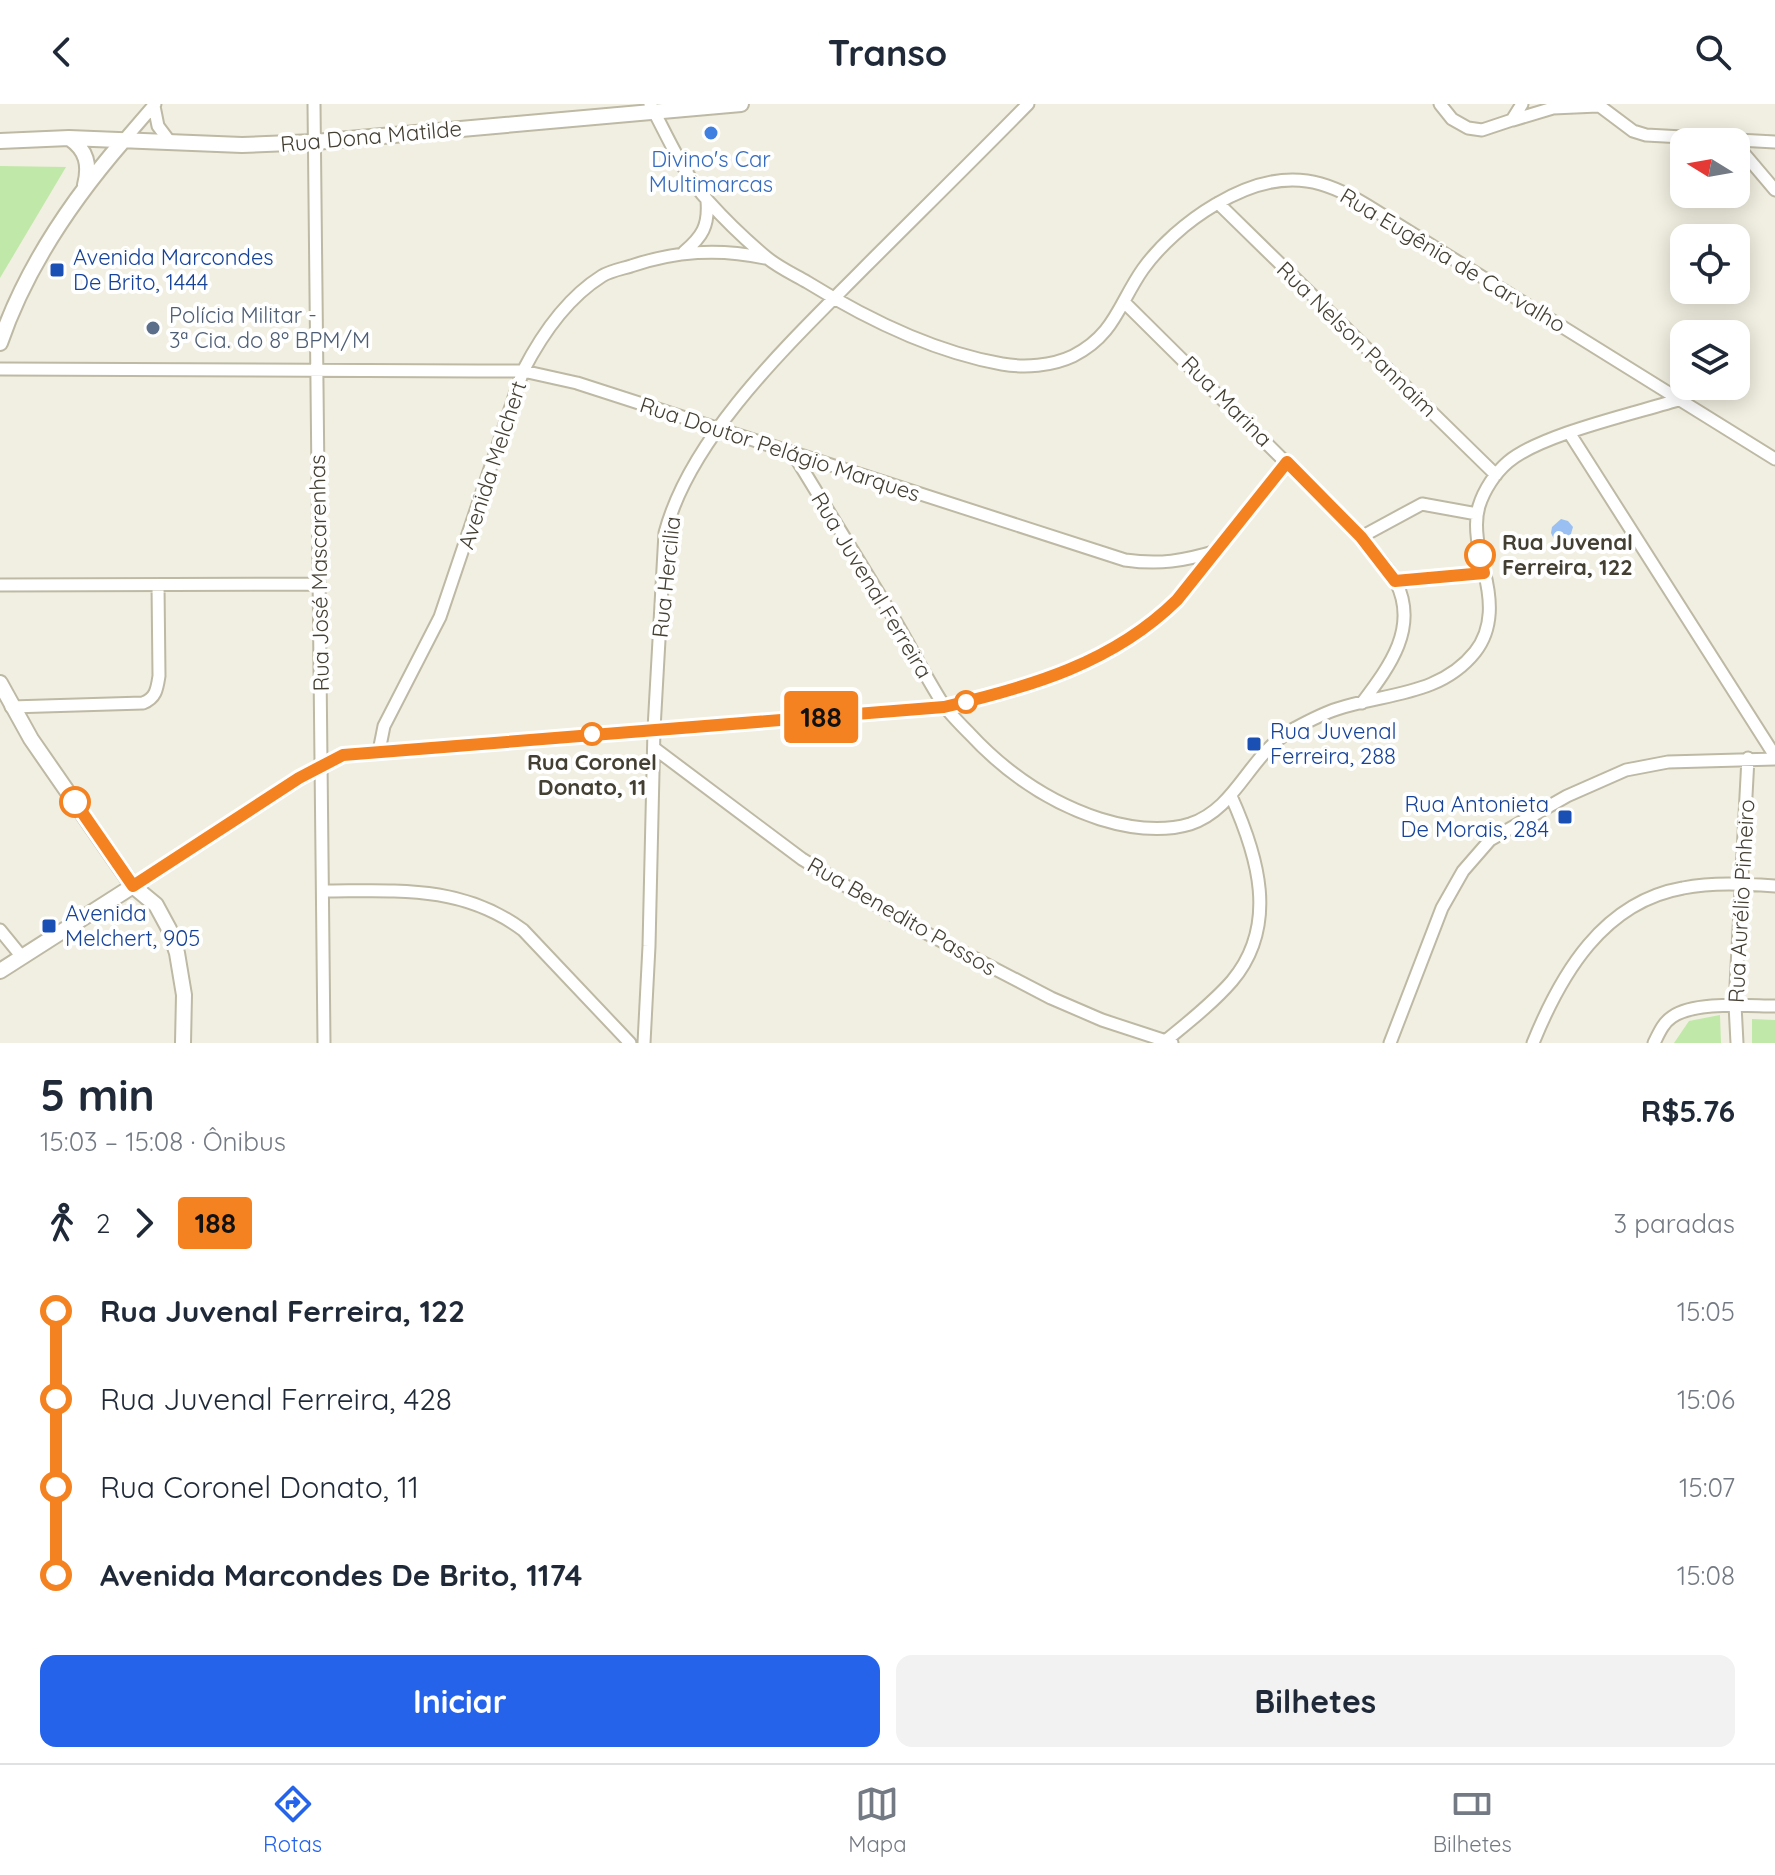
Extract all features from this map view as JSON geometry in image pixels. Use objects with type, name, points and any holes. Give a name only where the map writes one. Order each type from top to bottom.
[{"type":"street","name":"Rua José Mascarenhas","points":[[314,104],[324,1043]]},
{"type":"street","name":"Rua Dona Matilde","points":[[0,141],[69,138],[242,145],[315,142],[652,108],[741,104]]},
{"type":"street","name":"Rua Hercilia","points":[[644,1043],[654,729],[665,533],[672,509],[684,483],[721,428],[778,354],[1028,104]]},
{"type":"street","points":[[1440,104],[1452,119],[1468,128],[1482,130],[1553,108],[1598,105],[1633,131],[1670,137]]},
{"type":"street","points":[[1512,120],[1522,104]]},
{"type":"street","points":[[0,343],[6,310],[35,263],[85,186],[154,105]]},
{"type":"street","points":[[154,105],[158,126],[170,142]]},
{"type":"street","name":"Rua Eugênia de Carvalho","points":[[652,108],[678,158],[707,201],[767,258],[834,299],[904,332],[1004,365],[1045,365],[1070,358],[1093,345],[1111,325],[1142,271],[1163,243],[1218,203],[1247,190],[1281,181],[1307,180],[1348,194],[1670,392]]},
{"type":"street","points":[[69,138],[79,147],[88,163],[85,186]]},
{"type":"street","points":[[1750,142],[1775,142]]},
{"type":"street","points":[[1750,161],[1775,190]]},
{"type":"street","points":[[683,252],[698,240],[707,226],[707,201]]},
{"type":"street","name":"Rua Nelson Pannaim","points":[[1218,203],[1496,475]]},
{"type":"street","name":"Avenida Melchert","points":[[379,751],[384,726],[440,617],[523,371],[557,318],[601,277],[645,261],[683,252],[739,253],[767,258]]},
{"type":"street","name":"Rua Marina","points":[[1125,303],[1361,537],[1395,581],[1405,612],[1399,648],[1362,703]]},
{"type":"street","name":"Rua Doutor Pelágio Marques","points":[[0,369],[523,371],[577,383],[721,428],[794,455],[1125,560],[1178,562],[1217,551]]},
{"type":"street","points":[[1361,537],[1422,504],[1477,514],[1496,475],[1509,461],[1528,450],[1678,400]]},
{"type":"street","name":"Rua Eugênia de Carvalho","points":[[1683,400],[1775,459]]},
{"type":"street","points":[[1570,434],[1775,757]]},
{"type":"street","name":"Rua Juvenal Ferreira","points":[[794,455],[944,707],[984,749],[1020,779],[1062,806],[1141,829],[1163,829],[1191,823],[1212,813],[1231,796],[1252,764],[1286,734],[1337,709],[1429,686],[1474,653],[1488,627],[1488,587],[1477,536],[1477,514]]},
{"type":"street","points":[[0,971],[321,765],[343,755],[944,707],[1021,688],[1073,669],[1109,651],[1160,617],[1287,462]]},
{"type":"street","points":[[1395,581],[1484,573]]},
{"type":"street","points":[[0,585],[319,584]]},
{"type":"street","points":[[11,707],[143,703],[151,700],[159,676],[158,585]]},
{"type":"street","points":[[0,683],[43,758],[133,886],[160,910],[173,941],[184,995],[183,1043]]},
{"type":"street","name":"Rua Benedito Passos","points":[[654,748],[802,859],[903,921],[1051,998],[1166,1042]]},
{"type":"street","points":[[1390,1043],[1442,908],[1463,871],[1490,840],[1567,796],[1626,770],[1668,762],[1775,757]]},
{"type":"street","name":"Rua Aurélio Pinheiro","points":[[1737,1043],[1735,1005],[1748,758]]},
{"type":"street","points":[[1166,1042],[1232,981],[1259,928],[1257,869],[1231,796]]},
{"type":"street","points":[[1533,1043],[1560,983],[1579,954],[1618,915],[1651,897],[1684,888],[1742,884],[1775,886]]},
{"type":"street","points":[[323,891],[413,892],[452,896],[506,917],[523,930],[630,1043]]},
{"type":"street","points":[[0,930],[22,957]]},
{"type":"street","points":[[1654,1043],[1663,1027],[1680,1013],[1735,1005],[1775,1006]]},
{"type":"green space","points":[[0,166],[66,167],[0,278]]},
{"type":"green space","points":[[1720,1015],[1721,1043],[1674,1043],[1689,1021]]},
{"type":"green space","points":[[1752,1019],[1775,1020],[1775,1043],[1752,1043]]},
{"type":"water","points":[[1561,519],[1573,527],[1570,537],[1561,542],[1555,541],[1551,533],[1552,527]]},
{"type":"bus line","name":"188","points":[[75,802],[133,886],[299,778],[343,755],[944,707],[1009,692],[1073,669],[1109,651],[1160,617],[1287,462],[1361,537],[1395,581],[1484,573],[1480,555]]},
{"type":"place","name":"Divino's Car Multimarcas","points":[[711,133]]},
{"type":"place","name":"Avenida Marcondes De Brito, 1444","points":[[57,270]]},
{"type":"place","name":"Polícia Militar - 3ª Cia. do 8º BPM/M","points":[[153,328]]},
{"type":"place","name":"Rua Juvenal Ferreira, 122","points":[[1480,555]]},
{"type":"place","name":"Rua Coronel Donato, 11","points":[[592,734]]},
{"type":"place","name":"Rua Juvenal Ferreira, 288","points":[[1254,744]]},
{"type":"place","name":"Rua Antonieta De Morais, 284","points":[[1565,817]]},
{"type":"place","name":"Avenida Melchert, 905","points":[[49,926]]}]
